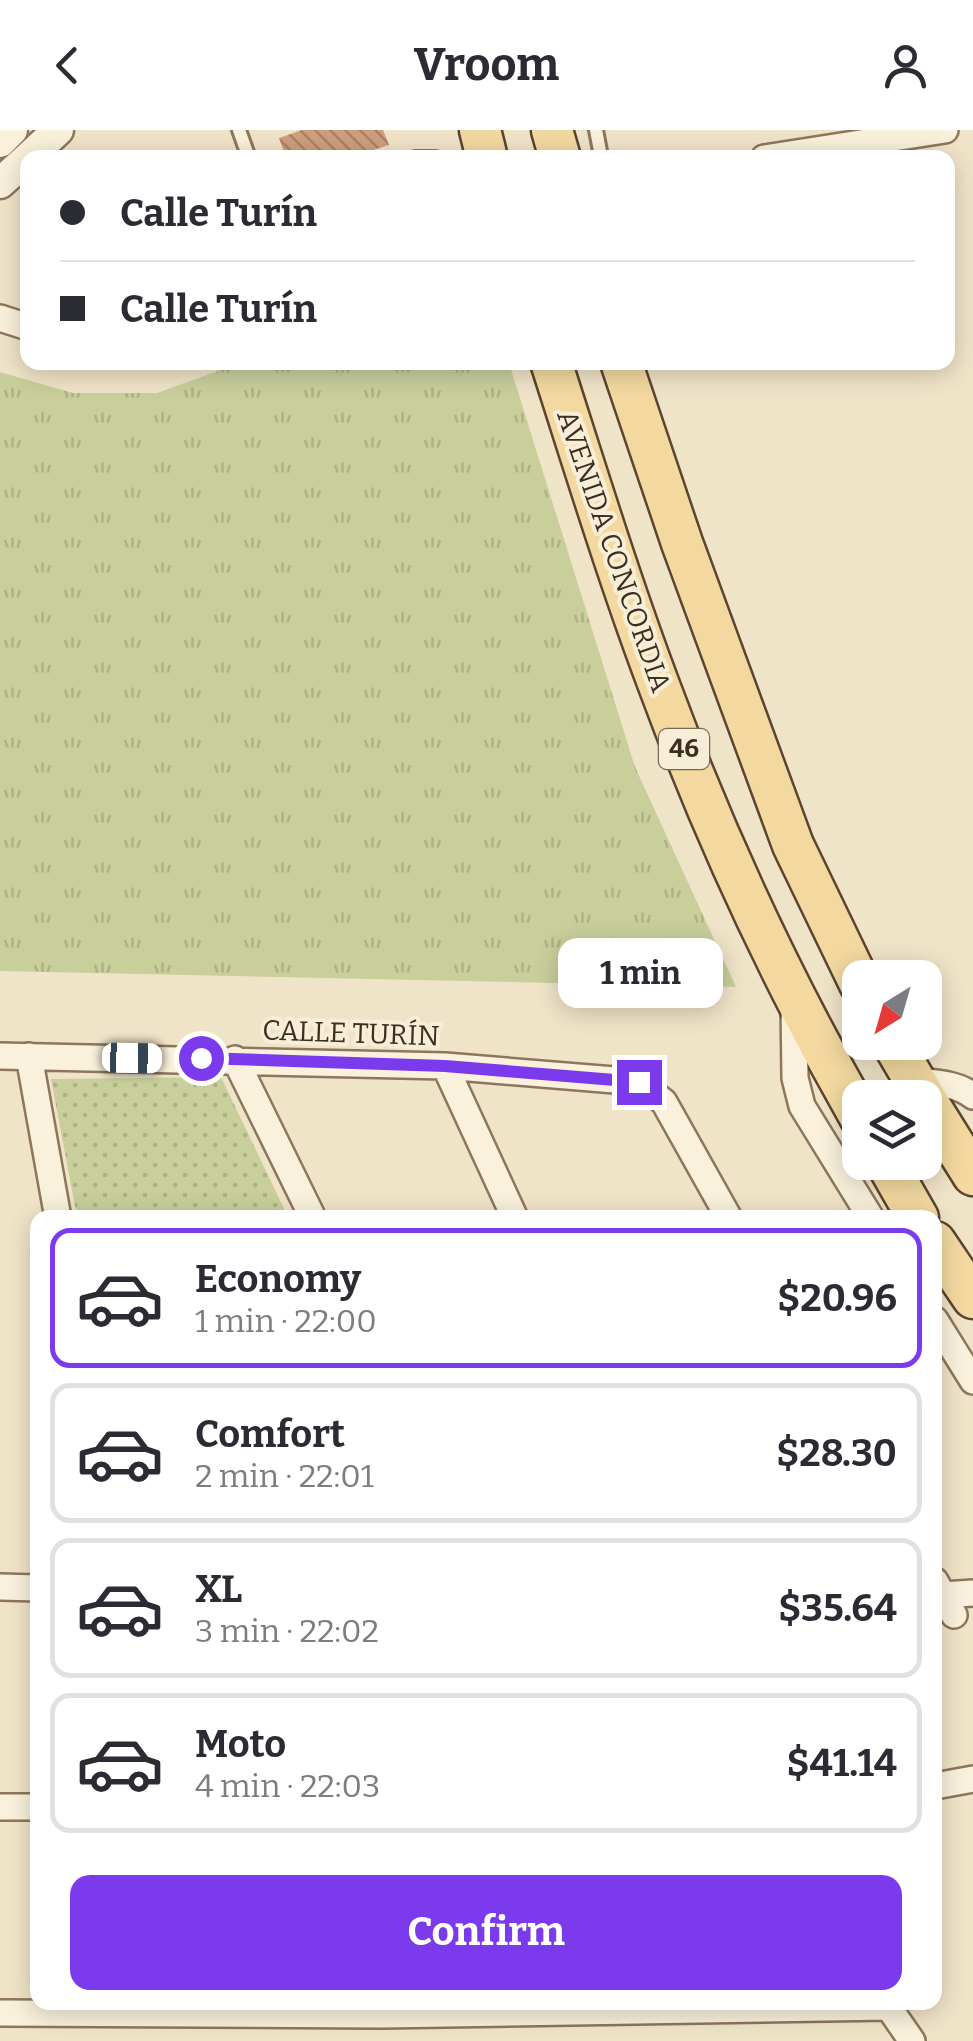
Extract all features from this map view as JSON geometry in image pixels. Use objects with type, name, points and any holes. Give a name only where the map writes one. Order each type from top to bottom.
[{"type":"main road","name":"AVENIDA CONCORDIA","points":[[554,370],[662,694],[722,844],[794,998],[842,1085]]},
{"type":"main road","points":[[606,370],[638,480],[682,542]]},
{"type":"main road","name":"46","points":[[624,370],[793,845],[848,960]]},
{"type":"main road","points":[[942,1125],[973,1174]]},
{"type":"main road","points":[[896,1180],[913,1210]]},
{"type":"main road","points":[[942,1252],[973,1298]]},
{"type":"street","points":[[0,142],[12,130]]},
{"type":"street","points":[[37,150],[58,130]]},
{"type":"street","points":[[816,150],[945,130]]},
{"type":"street","points":[[794,998],[795,1078],[802,1106],[866,1210]]},
{"type":"street","name":"CALLE TURÍN","points":[[0,1056],[445,1066],[639,1082],[664,1102],[725,1210]]},
{"type":"street","points":[[30,1056],[57,1210]]},
{"type":"street","points":[[235,1059],[309,1210]]},
{"type":"street","points":[[445,1066],[511,1210]]},
{"type":"street","points":[[942,1083],[967,1090],[973,1096]]},
{"type":"street","points":[[942,1331],[973,1381]]},
{"type":"street","points":[[0,1587],[30,1588]]},
{"type":"street","points":[[946,1603],[973,1593]]},
{"type":"street","points":[[942,1785],[973,1778]]},
{"type":"street","points":[[0,1807],[30,1807]]},
{"type":"street","points":[[0,2013],[382,2020],[719,2010]]},
{"type":"street","points":[[890,2010],[912,2041]]},
{"type":"green space","points":[[221,370],[511,370],[635,767],[736,987],[0,971],[0,372],[73,393],[157,393]]},
{"type":"green space","points":[[221,1077],[285,1210],[76,1210],[51,1079]]},
{"type":"building","points":[[302,130],[383,130],[389,145],[373,150],[283,150],[279,138]]},
{"type":"route","points":[[201,1058],[445,1066],[639,1082]]}]
